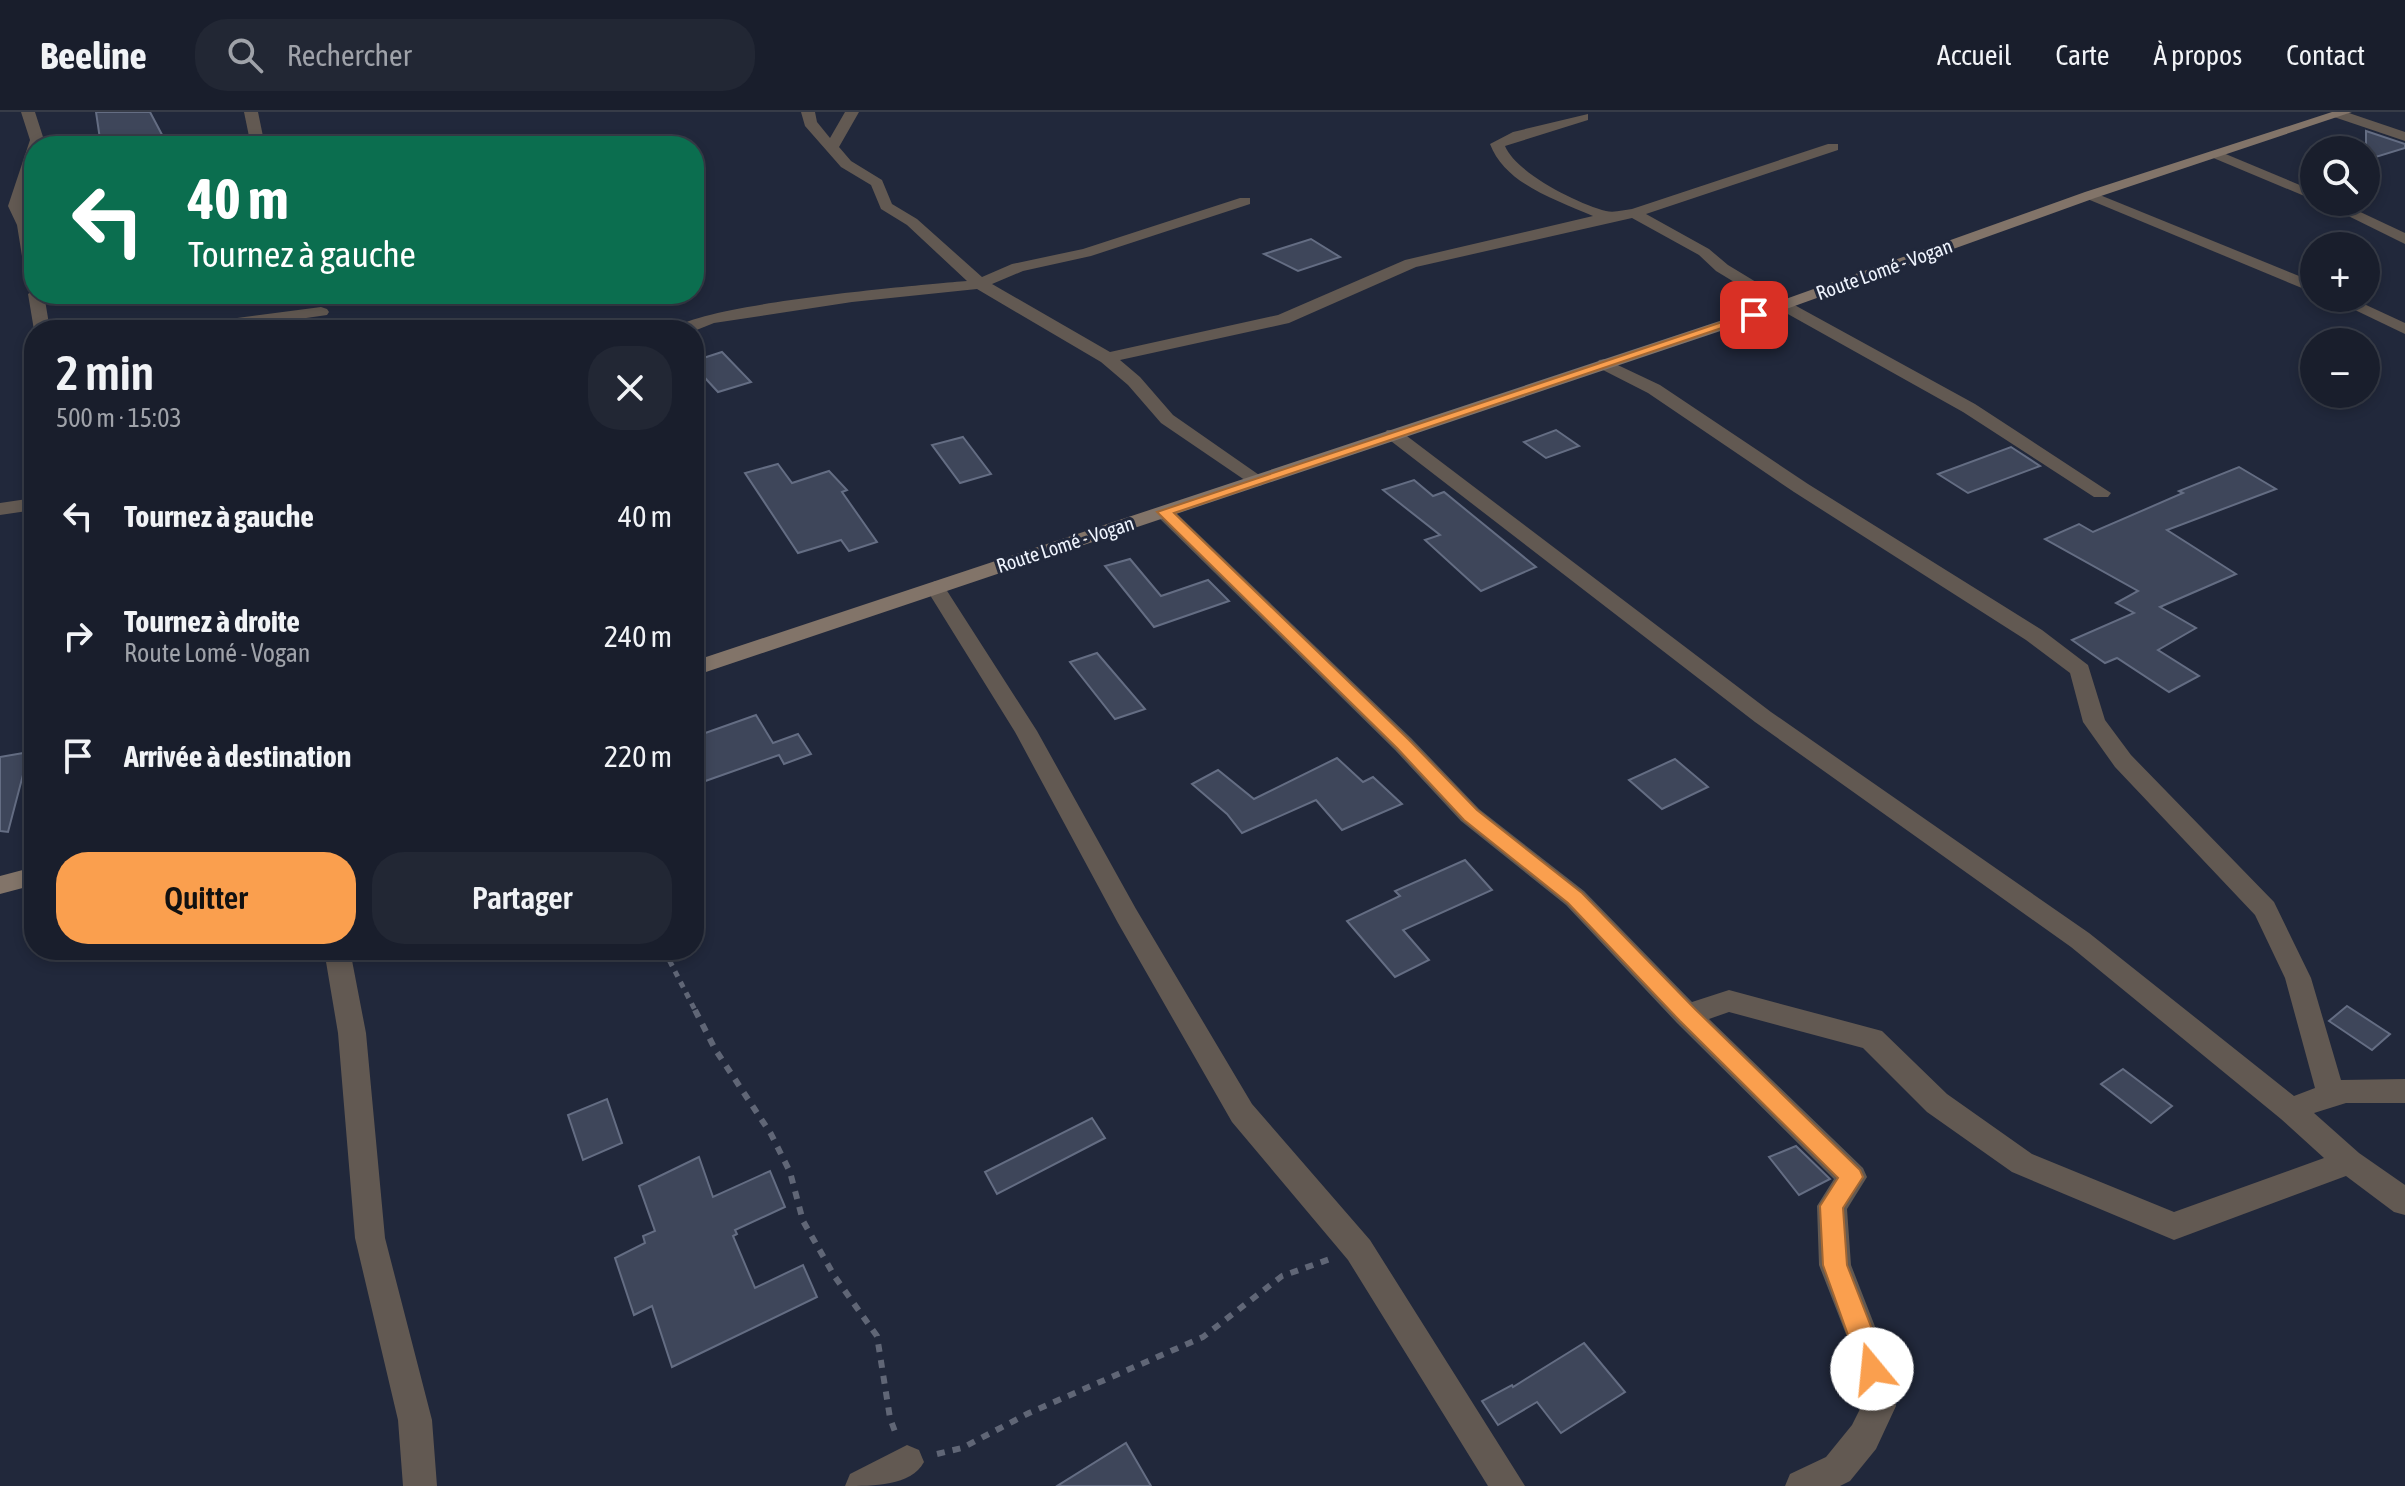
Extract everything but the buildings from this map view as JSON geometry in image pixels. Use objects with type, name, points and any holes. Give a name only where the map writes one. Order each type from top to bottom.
[{"type":"main road","name":"Route Lomé - Vogan","points":[[704,666],[1783,305],[2090,195],[2342,113]]},
{"type":"main road","points":[[0,885],[24,879]]},
{"type":"street","points":[[28,112],[36,136]]},
{"type":"street","points":[[251,112],[256,136]]},
{"type":"street","points":[[808,112],[810,123],[846,164],[877,183],[886,206],[912,222],[980,284],[1107,358],[1134,381],[1167,419],[1255,481]]},
{"type":"street","points":[[832,147],[852,112]]},
{"type":"street","points":[[2342,113],[2405,137]]},
{"type":"street","points":[[1583,117],[1518,135],[1497,144],[1497,150],[1501,157],[1535,183],[1607,217]]},
{"type":"street","points":[[1107,358],[1283,319],[1411,263],[1634,213],[1833,147]]},
{"type":"street","points":[[2216,154],[2300,190]]},
{"type":"street","points":[[24,178],[15,206],[24,223]]},
{"type":"street","points":[[2090,195],[2300,282]]},
{"type":"street","points":[[704,321],[837,299],[980,284],[1018,267],[1086,253],[1245,201]]},
{"type":"street","points":[[1634,213],[1704,252],[1722,268],[1783,305],[1969,408],[2101,493]]},
{"type":"street","points":[[2357,216],[2405,239]]},
{"type":"street","points":[[320,304],[324,320]]},
{"type":"street","points":[[260,320],[321,312]]},
{"type":"street","points":[[2368,312],[2405,329]]},
{"type":"street","points":[[1605,364],[1654,389],[1801,488],[2034,635],[2080,670],[2094,722],[2123,761],[2265,909],[2298,978],[2330,1092]]},
{"type":"street","points":[[1393,434],[1763,717],[2080,940],[2291,1110],[2349,1162],[2405,1202]]},
{"type":"street","points":[[0,509],[24,505]]},
{"type":"street","points":[[1164,512],[1403,744],[1470,815],[1575,898],[1687,1015],[1852,1177],[1832,1206],[1835,1265],[1867,1347],[1879,1406],[1864,1437],[1838,1469],[1802,1486]]},
{"type":"street","points":[[935,587],[1026,731],[1127,916],[1242,1113],[1359,1250],[1508,1486]]},
{"type":"street","points":[[339,960],[352,1033],[370,1238],[415,1420],[420,1486]]},
{"type":"street","points":[[1687,1015],[1729,1001],[1872,1039],[1937,1103],[2022,1163],[2174,1226],[2349,1162]]},
{"type":"street","points":[[2291,1110],[2330,1092],[2359,1088],[2405,1091]]},
{"type":"street","points":[[862,1486],[907,1462]]},
{"type":"path","points":[[669,960],[715,1049],[771,1134],[790,1172],[803,1221],[835,1277],[877,1336],[890,1418],[907,1462],[962,1448],[1029,1413],[1203,1337],[1282,1276],[1359,1250]]},
{"type":"route","points":[[1754,315],[1164,512],[1403,744],[1470,815],[1575,898],[1687,1015],[1852,1177],[1832,1206],[1835,1265],[1867,1347],[1872,1369]]}]
